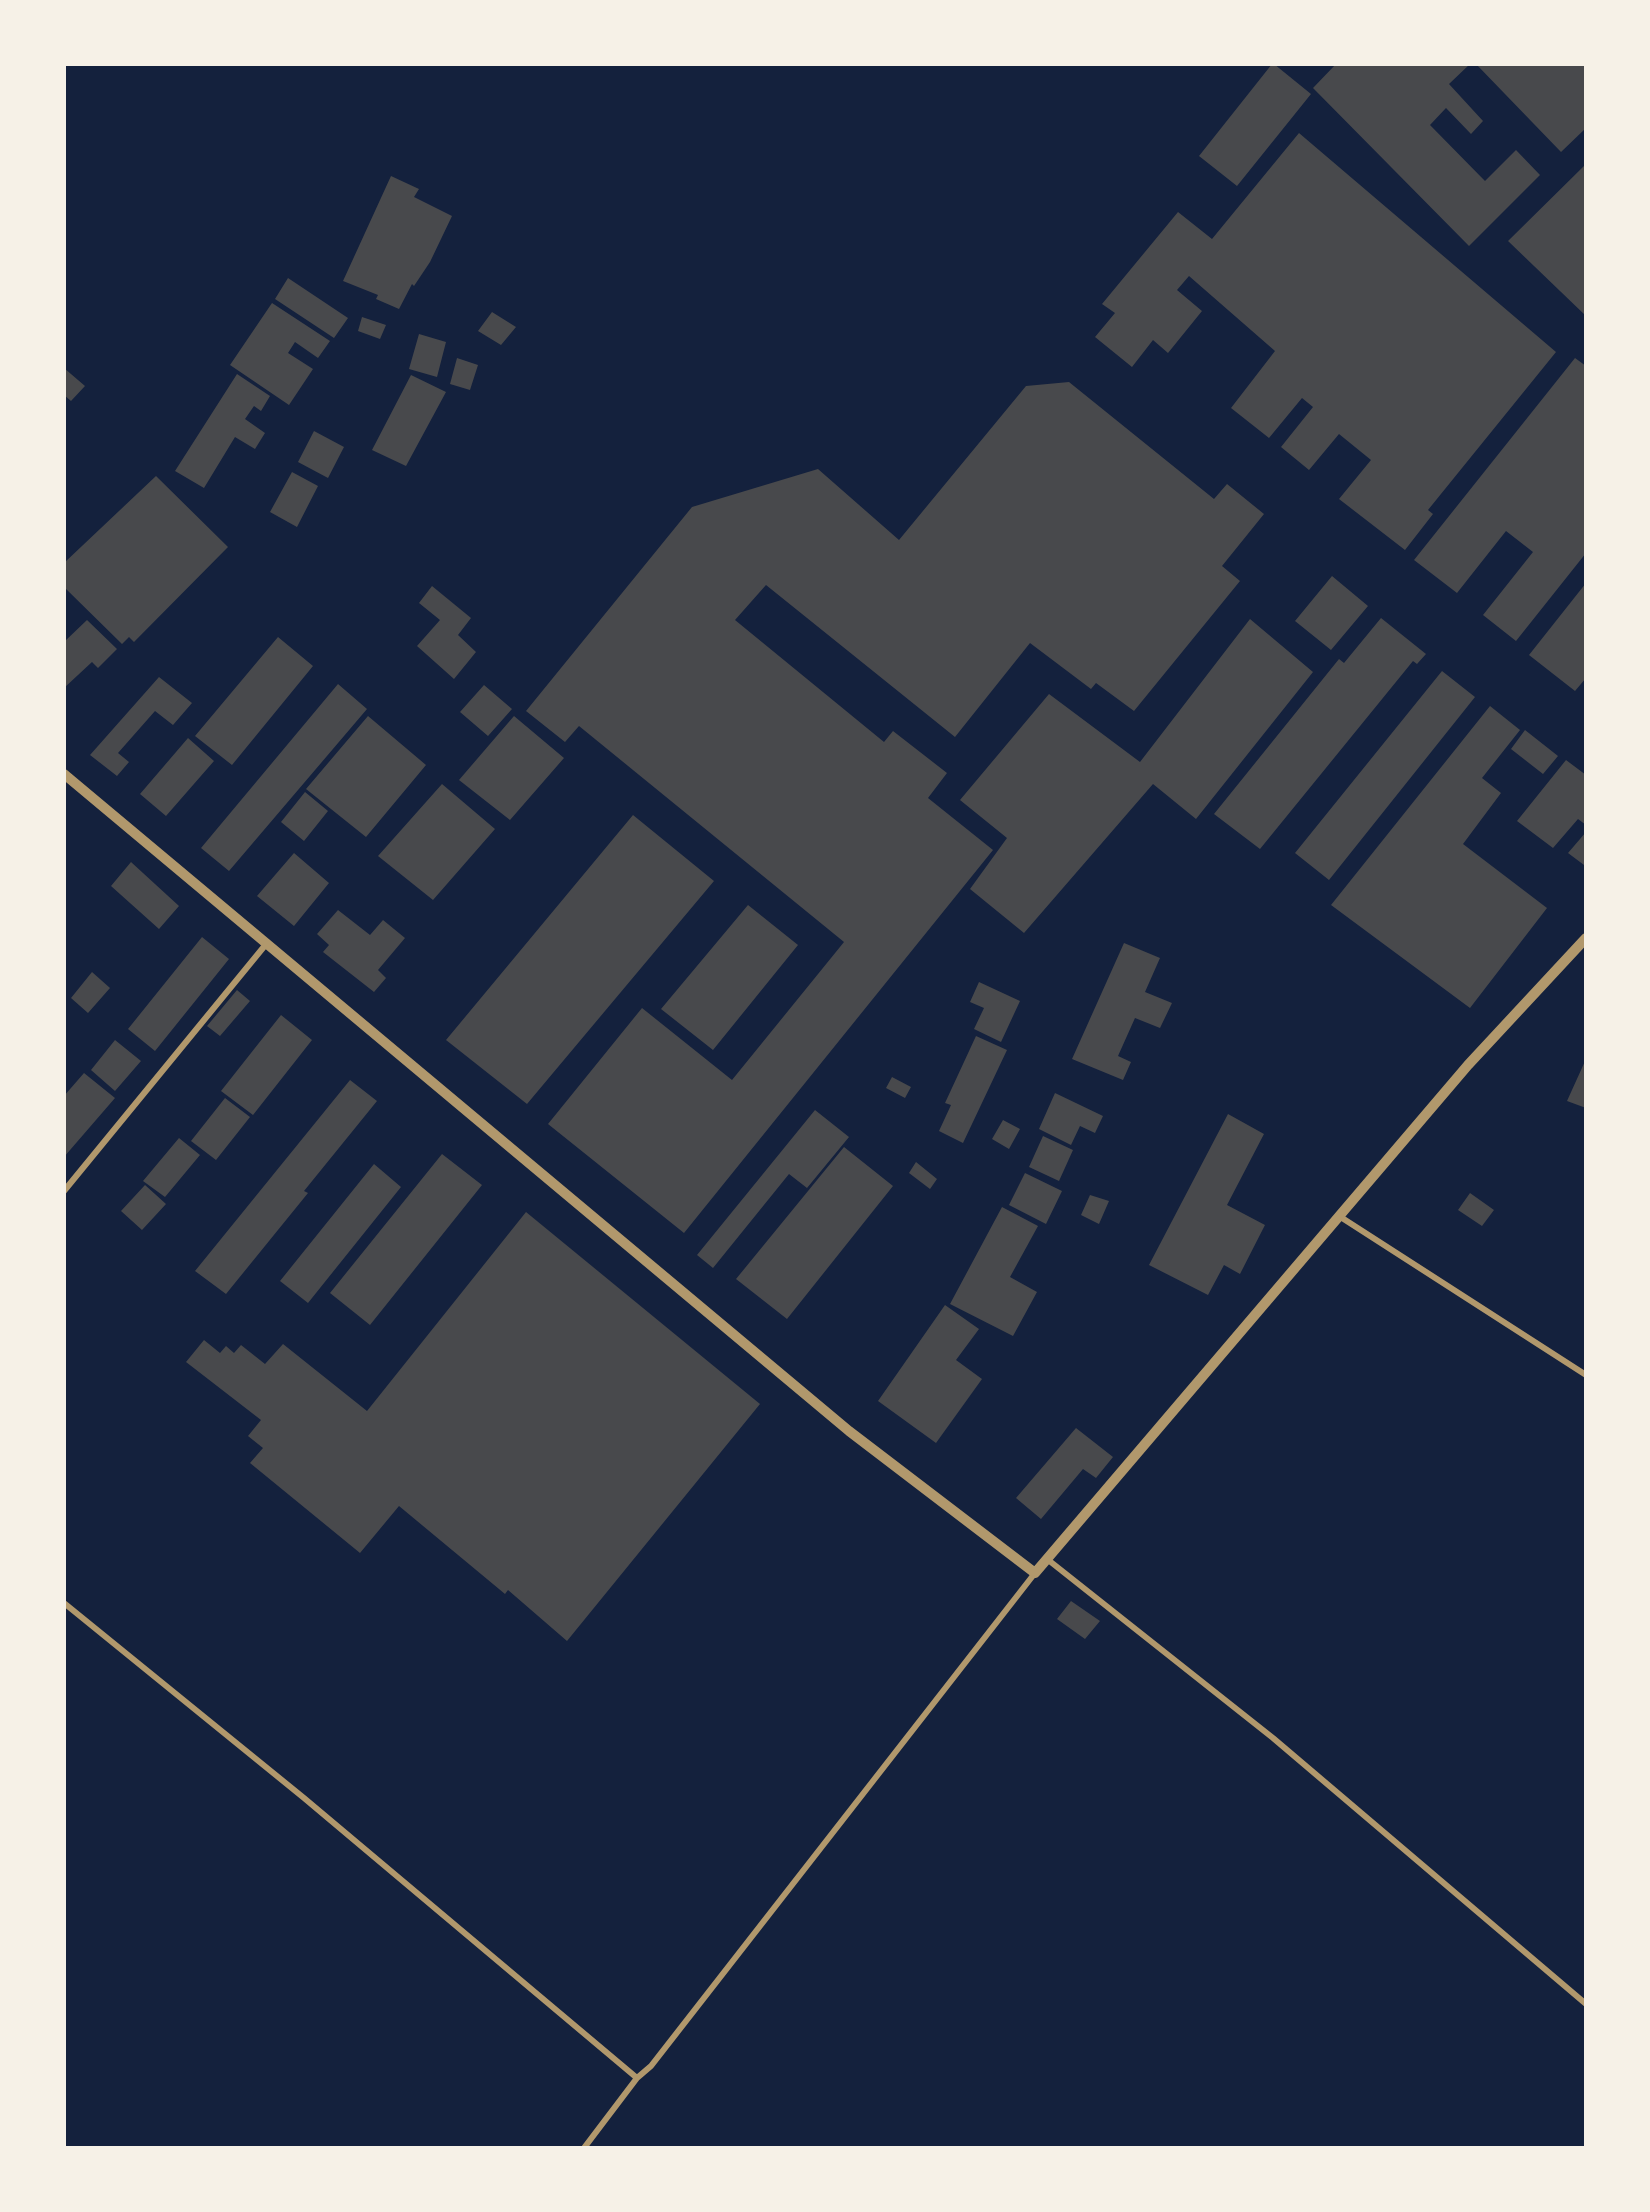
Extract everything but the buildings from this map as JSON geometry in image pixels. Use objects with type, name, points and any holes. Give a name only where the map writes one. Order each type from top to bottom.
[{"type":"street","points":[[64,774],[849,1431],[1035,1573]]},
{"type":"street","points":[[584,2148],[637,2078],[651,2066],[1035,1573],[1468,1065],[1586,938]]},
{"type":"street","points":[[64,1191],[267,944]]},
{"type":"street","points":[[1340,1216],[1586,1375]]},
{"type":"street","points":[[1047,1559],[1273,1738],[1586,2004]]},
{"type":"street","points":[[64,1603],[304,1798],[637,2078]]}]
